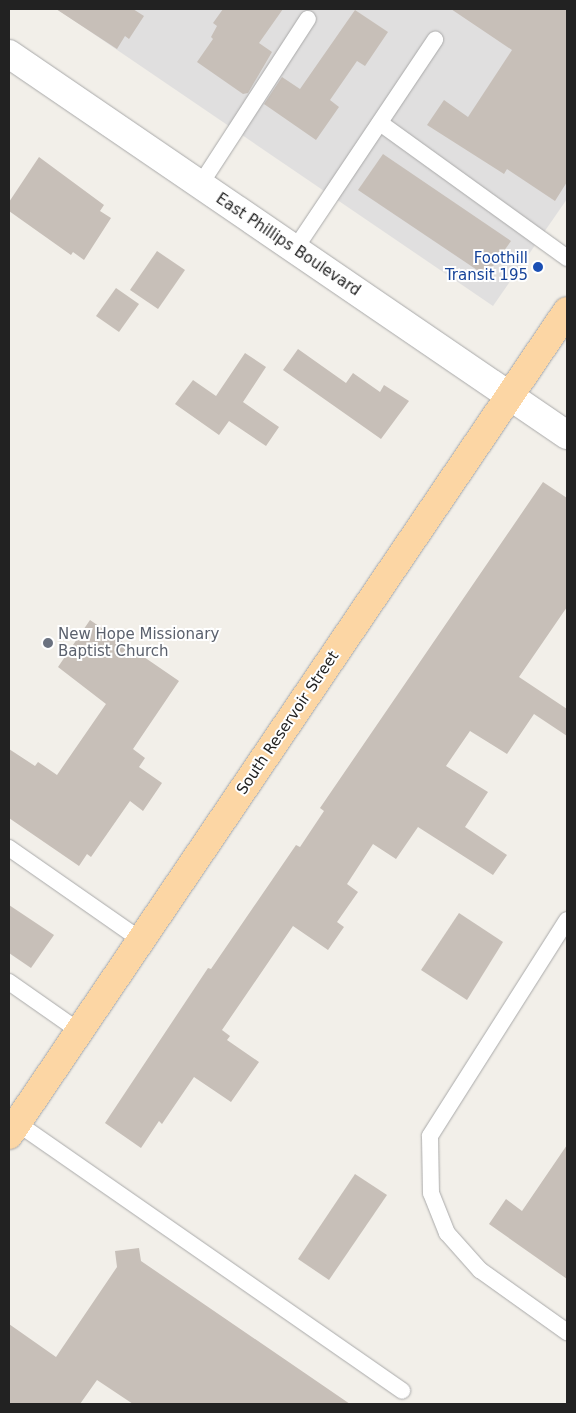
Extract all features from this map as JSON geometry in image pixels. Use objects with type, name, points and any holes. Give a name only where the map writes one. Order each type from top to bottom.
[{"type":"main road","name":"South Reservoir Street","points":[[13,1129],[567,311]]},
{"type":"street","name":"East Phillips Boulevard","points":[[9,54],[567,435]]},
{"type":"lane","points":[[200,185],[308,19]]},
{"type":"lane","points":[[295,250],[435,40]]},
{"type":"lane","points":[[380,123],[567,258]]},
{"type":"lane","points":[[9,848],[141,940]]},
{"type":"lane","points":[[567,920],[430,1136],[431,1193],[447,1233],[480,1270],[567,1332]]},
{"type":"lane","points":[[9,982],[79,1031]]},
{"type":"lane","points":[[13,1129],[402,1391]]},
{"type":"shaded area","points":[[57,9],[567,9],[567,199],[493,306]]},
{"type":"building","points":[[56,9],[133,9],[144,16],[129,39],[125,36],[117,49]]},
{"type":"building","points":[[223,9],[283,9],[259,43],[272,52],[248,93],[243,94],[197,62],[213,39],[211,37],[217,26],[213,23]]},
{"type":"building","points":[[451,9],[567,9],[567,182],[555,201],[507,169],[504,174],[427,125],[444,100],[468,117],[512,50]]},
{"type":"building","points":[[355,10],[388,32],[365,66],[357,61],[330,100],[339,107],[316,140],[264,104],[282,77],[300,89]]},
{"type":"building","points":[[383,154],[511,241],[486,276],[358,190]]},
{"type":"building","points":[[39,157],[104,205],[100,211],[111,218],[84,260],[73,252],[71,255],[9,211],[9,202]]},
{"type":"building","points":[[157,251],[185,270],[158,309],[130,290]]},
{"type":"building","points":[[116,288],[139,304],[119,332],[96,316]]},
{"type":"building","points":[[298,349],[346,383],[353,373],[380,392],[384,385],[409,401],[381,439],[283,370]]},
{"type":"building","points":[[245,353],[266,367],[243,402],[279,427],[266,446],[229,421],[219,435],[175,404],[193,380],[216,396]]},
{"type":"building","points":[[543,482],[567,498],[567,607],[519,677],[567,709],[567,736],[534,714],[507,754],[470,731],[446,766],[488,792],[465,827],[507,855],[493,875],[418,827],[396,859],[373,844],[347,884],[358,892],[337,922],[344,927],[328,950],[293,926],[222,1030],[230,1036],[227,1040],[259,1062],[231,1102],[194,1077],[162,1124],[159,1121],[141,1148],[105,1123],[208,968],[211,969],[296,845],[300,847],[324,811],[320,808]]},
{"type":"building","points":[[90,620],[179,681],[133,749],[145,758],[139,767],[162,783],[143,811],[130,801],[91,857],[87,854],[79,866],[9,818],[9,749],[35,766],[38,762],[57,775],[106,704],[58,667]]},
{"type":"building","points":[[9,905],[54,935],[31,968],[9,953]]},
{"type":"building","points":[[459,913],[503,942],[467,1000],[421,970]]},
{"type":"building","points":[[567,1145],[567,1279],[489,1224],[506,1199],[522,1211]]},
{"type":"building","points":[[355,1174],[387,1195],[329,1280],[298,1259]]},
{"type":"building","points":[[139,1248],[141,1261],[350,1404],[133,1404],[97,1380],[80,1404],[9,1404],[9,1324],[56,1357],[117,1267],[115,1251]]},
{"type":"place","name":"Foothill Transit 195","points":[[538,267]]},
{"type":"place","name":"New Hope Missionary Baptist Church","points":[[48,643]]}]
